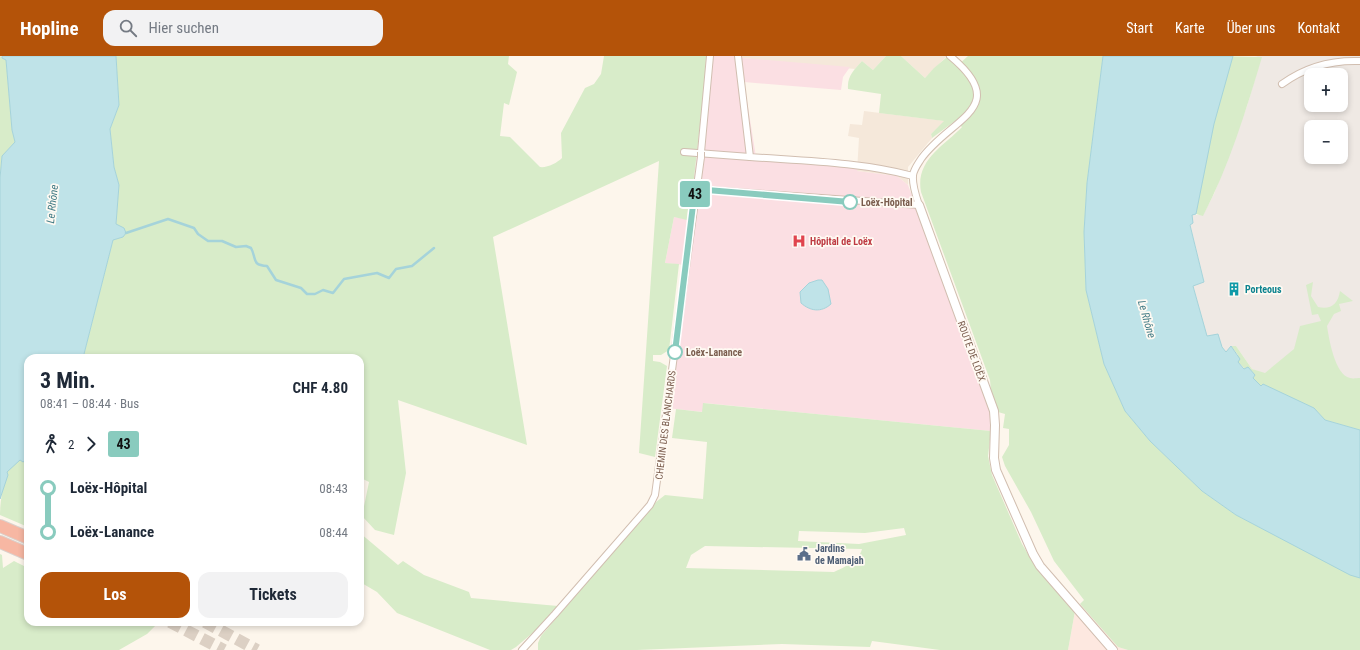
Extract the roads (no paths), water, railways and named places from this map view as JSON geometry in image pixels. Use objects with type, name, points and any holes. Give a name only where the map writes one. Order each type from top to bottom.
[{"type":"highway","points":[[0,526],[24,536]]},
{"type":"highway","points":[[4,543],[24,552]]},
{"type":"street","name":"CHEMIN DES BLANCHARDS","points":[[522,650],[650,505],[655,495],[695,189],[701,154],[710,56]]},
{"type":"street","points":[[738,56],[750,157]]},
{"type":"street","points":[[684,152],[865,166],[886,169],[913,176],[917,166],[933,144],[971,111],[976,103],[977,92],[972,78],[950,56]]},
{"type":"street","points":[[1282,84],[1305,70],[1318,65],[1345,61],[1360,61]]},
{"type":"street","name":"ROUTE DE LOËX","points":[[913,176],[914,188],[919,205],[994,411],[994,458],[996,470],[1002,487],[1040,566],[1113,650]]},
{"type":"street","points":[[695,189],[919,205]]},
{"type":"street","points":[[530,650],[530,644],[534,638]]},
{"type":"water","name":"Le Rhône","points":[[2,56],[116,56],[119,105],[110,129],[114,167],[119,185],[116,224],[124,228],[126,233],[123,237],[113,240],[84,354],[24,354],[24,461],[20,460],[7,472],[8,475],[0,499],[0,178],[2,156],[15,142],[12,130],[6,60],[2,58]]},
{"type":"water","name":"Le Rhône","points":[[1103,56],[1233,56],[1214,124],[1196,214],[1192,215],[1193,223],[1190,225],[1204,282],[1193,286],[1207,336],[1218,334],[1222,347],[1226,352],[1231,346],[1240,359],[1238,362],[1244,369],[1248,367],[1255,375],[1253,378],[1261,386],[1263,384],[1314,408],[1325,420],[1360,430],[1360,578],[1350,575],[1236,515],[1202,491],[1150,441],[1125,411],[1104,364],[1086,290],[1084,232],[1087,183]]},
{"type":"water","points":[[822,280],[828,289],[831,304],[823,309],[816,310],[808,308],[801,303],[800,292],[809,283]]},
{"type":"waterway","points":[[126,233],[168,219],[194,228],[198,234],[208,241],[222,241],[236,247],[246,246],[251,248],[256,263],[267,266],[276,280],[301,288],[307,294],[315,294],[323,290],[333,293],[344,279],[377,273],[389,278],[396,269],[412,266],[434,248]]},
{"type":"tunnel","points":[[178,626],[224,650]]},
{"type":"tunnel","points":[[212,626],[257,650]]},
{"type":"place","name":"Loëx-Hôpital","points":[[850,202]]},
{"type":"place","name":"Hôpital de Loëx","points":[[799,241]]},
{"type":"place","name":"Porteous","points":[[1234,289]]},
{"type":"place","name":"Loëx-Lanance","points":[[675,352]]},
{"type":"place","name":"Jardins de Mamajah","points":[[804,554]]}]
